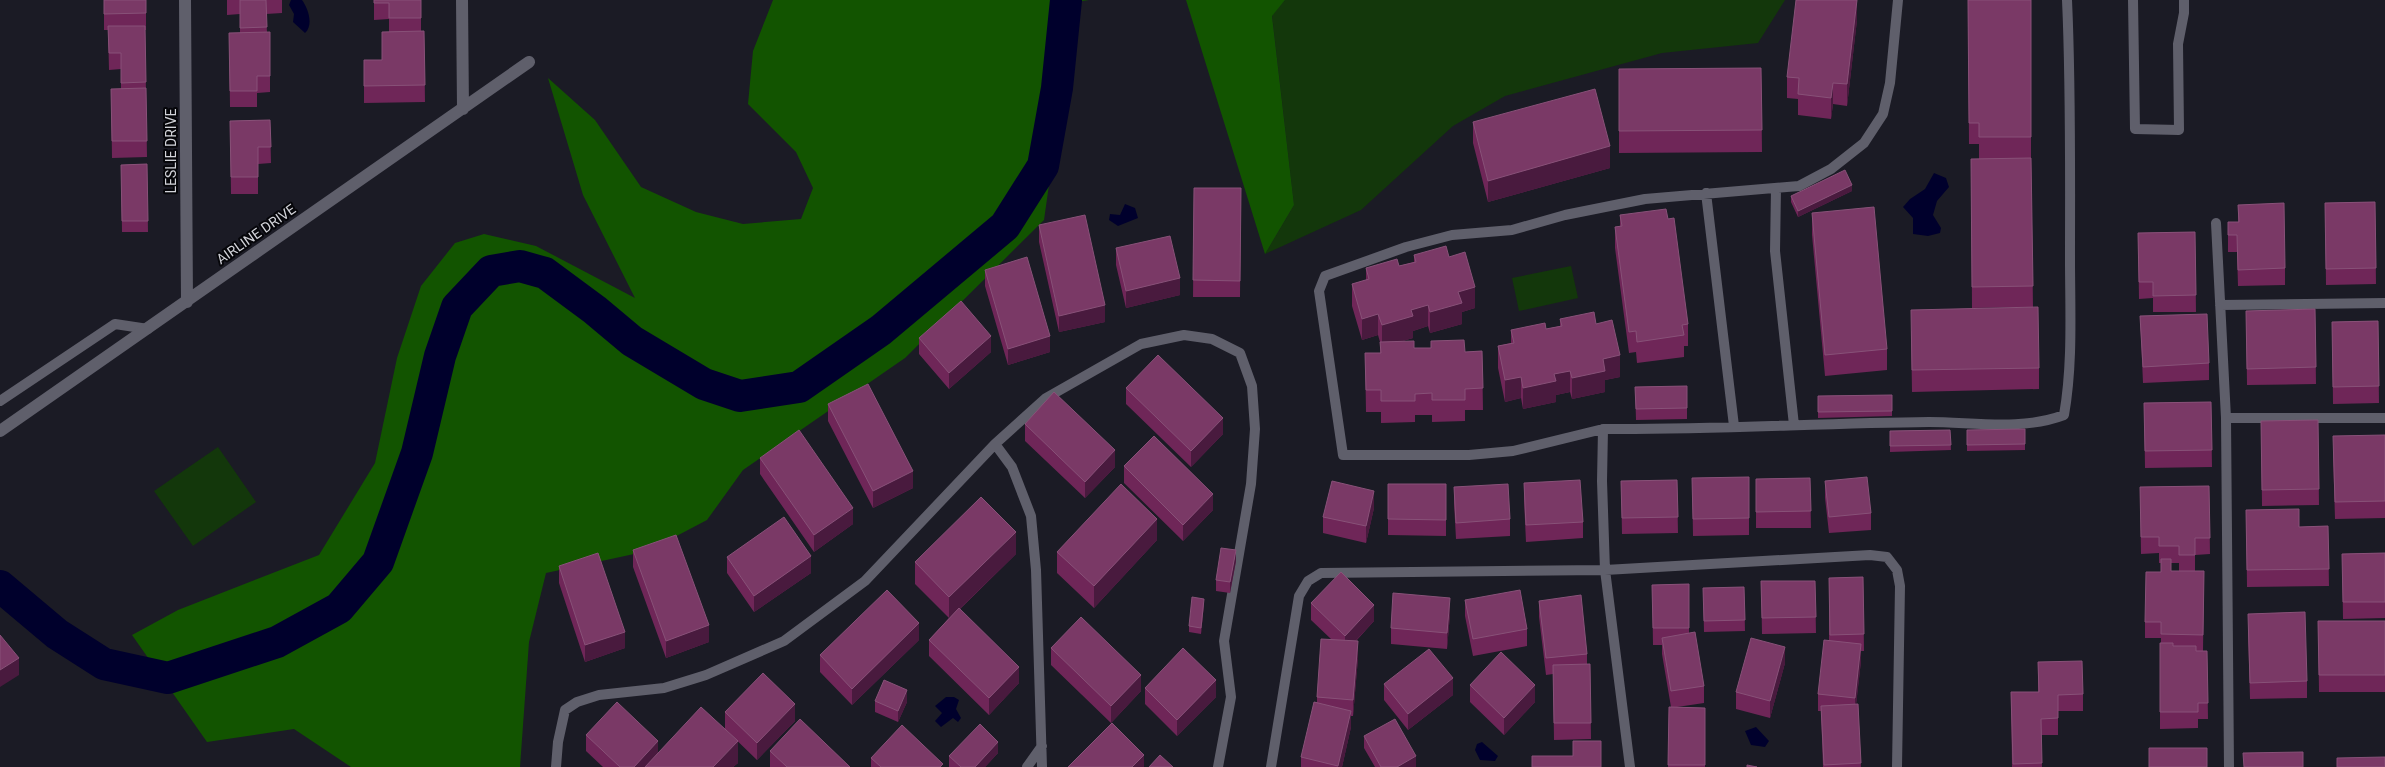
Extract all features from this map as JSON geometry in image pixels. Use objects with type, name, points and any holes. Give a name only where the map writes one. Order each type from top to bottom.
[{"type":"street","name":"LESLIE DRIVE","points":[[185,0],[187,302]]},
{"type":"street","points":[[462,0],[463,109]]},
{"type":"street","name":"AIRLINE DRIVE","points":[[0,431],[529,62]]},
{"type":"lane","points":[[1898,0],[1890,83],[1883,114],[1864,143],[1831,169],[1799,186],[1645,199],[1566,215],[1512,230],[1452,235],[1406,247],[1325,276],[1319,291],[1342,455],[1469,455],[1513,451],[1603,429],[1682,430],[1734,426],[1931,422],[2024,423],[2049,420],[2064,414],[2068,389],[2070,266],[2071,88],[2067,0]]},
{"type":"lane","points":[[2133,0],[2135,129],[2179,130],[2178,44],[2184,0]]},
{"type":"lane","points":[[1776,188],[1775,252],[1794,425]]},
{"type":"lane","points":[[1706,193],[1734,426]]},
{"type":"lane","points":[[2216,223],[2226,418],[2229,767]]},
{"type":"lane","points":[[2220,305],[2385,303]]},
{"type":"lane","points":[[0,401],[115,324],[148,329]]},
{"type":"lane","points":[[556,767],[558,742],[565,710],[577,702],[599,695],[664,688],[706,675],[784,641],[865,581],[995,444],[1046,398],[1142,344],[1184,335],[1212,339],[1240,353],[1252,386],[1255,429],[1251,484],[1224,640],[1231,697],[1218,767]]},
{"type":"lane","points":[[2226,418],[2385,418]]},
{"type":"lane","points":[[1603,429],[1602,480],[1605,570],[1630,767]]},
{"type":"lane","points":[[995,444],[1012,467],[1031,516],[1036,570],[1042,767]]},
{"type":"lane","points":[[1271,767],[1299,596],[1308,581],[1321,574],[1605,570],[1870,555],[1887,557],[1897,570],[1900,586],[1898,767]]},
{"type":"lane","points":[[1027,767],[1042,746]]},
{"type":"green space","points":[[773,0],[1089,0],[1075,2],[1044,220],[905,358],[743,470],[707,520],[648,551],[546,573],[529,642],[520,767],[351,767],[294,729],[207,742],[132,635],[178,610],[319,555],[375,463],[397,358],[421,286],[455,243],[484,234],[536,246],[635,298],[583,195],[548,78],[595,120],[641,187],[696,212],[743,224],[801,219],[813,188],[796,152],[748,104],[753,51]]},
{"type":"green space","points":[[1186,0],[1285,0],[1272,16],[1294,205],[1265,254]]},
{"type":"green space","points":[[1285,0],[1785,0],[1758,43],[1662,53],[1505,96],[1453,126],[1361,210],[1265,254],[1294,205],[1272,15]]},
{"type":"green space","points":[[1571,266],[1578,298],[1519,311],[1512,278]]},
{"type":"green space","points":[[218,447],[256,502],[193,546],[154,491]]},
{"type":"water","points":[[291,0],[302,0],[306,7],[310,21],[308,30],[305,33],[293,22],[294,14],[289,5]]},
{"type":"water","points":[[1934,173],[1946,178],[1949,187],[1937,201],[1933,215],[1941,228],[1940,233],[1928,236],[1913,234],[1913,218],[1903,207],[1910,199],[1925,189]]},
{"type":"water","points":[[1125,204],[1135,208],[1138,218],[1118,226],[1109,220],[1110,214],[1120,215]]},
{"type":"water","points":[[946,697],[954,697],[959,700],[956,709],[961,718],[958,722],[953,718],[941,727],[935,721],[942,713],[935,706]]},
{"type":"water","points":[[1756,727],[1769,741],[1765,747],[1751,745],[1745,731]]},
{"type":"water","points":[[1482,742],[1498,756],[1495,761],[1480,760],[1475,750],[1477,744]]},
{"type":"building","points":[[104,0],[146,0],[146,13],[104,14]]},
{"type":"building","points":[[240,0],[266,0],[267,27],[240,28]]},
{"type":"building","points":[[374,0],[421,0],[421,18],[389,18],[389,3],[374,3]]},
{"type":"building","points":[[1796,0],[1857,0],[1847,84],[1833,83],[1831,98],[1798,94],[1799,78],[1787,77]]},
{"type":"building","points":[[1968,0],[2031,0],[2031,137],[1979,137],[1979,123],[1969,123]]},
{"type":"building","points":[[108,26],[145,26],[146,82],[121,83],[121,53],[109,53]]},
{"type":"building","points":[[424,31],[425,85],[364,86],[364,60],[382,60],[382,32]]},
{"type":"building","points":[[270,32],[270,76],[257,76],[257,91],[230,91],[229,33]]},
{"type":"building","points":[[1761,68],[1762,130],[1619,131],[1619,69]]},
{"type":"building","points":[[146,88],[147,141],[112,141],[111,89]]},
{"type":"building","points":[[1595,89],[1610,146],[1488,181],[1473,122]]},
{"type":"building","points":[[270,120],[271,147],[258,147],[258,177],[231,177],[230,121]]},
{"type":"building","points":[[2031,158],[2033,286],[1972,287],[1971,159]]},
{"type":"building","points":[[147,164],[148,221],[122,221],[121,165]]},
{"type":"building","points":[[1845,170],[1852,185],[1798,211],[1791,196]]},
{"type":"building","points":[[1194,188],[1241,188],[1240,281],[1193,280]]},
{"type":"building","points":[[2375,202],[2376,268],[2326,269],[2325,203]]},
{"type":"building","points":[[2284,203],[2285,268],[2238,270],[2237,235],[2228,235],[2228,222],[2239,222],[2238,205]]},
{"type":"building","points":[[1874,207],[1887,349],[1825,355],[1812,213]]},
{"type":"building","points":[[1666,209],[1668,219],[1674,218],[1688,324],[1682,325],[1684,335],[1637,342],[1636,331],[1629,332],[1615,227],[1622,226],[1620,215]]},
{"type":"building","points":[[1085,215],[1105,305],[1059,316],[1039,225]]},
{"type":"building","points":[[2195,232],[2196,295],[2153,296],[2153,282],[2139,282],[2138,233]]},
{"type":"building","points":[[1170,236],[1180,278],[1126,291],[1116,248]]},
{"type":"building","points":[[1446,246],[1449,257],[1465,252],[1475,287],[1458,292],[1462,303],[1430,312],[1428,305],[1411,310],[1413,316],[1382,325],[1378,314],[1362,319],[1352,284],[1369,279],[1366,268],[1397,259],[1399,266],[1416,262],[1414,255]]},
{"type":"building","points":[[1027,257],[1050,336],[1008,349],[985,270]]},
{"type":"building","points":[[961,301],[991,336],[949,373],[919,338]]},
{"type":"building","points":[[2038,307],[2039,368],[1912,370],[1911,310]]},
{"type":"building","points":[[2315,309],[2316,367],[2247,369],[2246,311]]},
{"type":"building","points":[[1594,312],[1596,324],[1612,320],[1620,355],[1603,359],[1605,371],[1572,378],[1570,371],[1554,374],[1556,381],[1523,388],[1521,377],[1505,380],[1498,346],[1514,343],[1511,330],[1545,323],[1546,329],[1562,326],[1560,319]]},
{"type":"building","points":[[2207,314],[2209,363],[2143,367],[2140,316]]},
{"type":"building","points":[[2378,321],[2379,386],[2333,387],[2332,322]]},
{"type":"building","points":[[1464,340],[1465,352],[1482,351],[1483,388],[1465,389],[1465,400],[1432,400],[1432,393],[1415,394],[1415,401],[1381,401],[1381,390],[1366,390],[1365,353],[1381,353],[1380,342],[1414,341],[1414,348],[1431,348],[1431,341]]},
{"type":"building","points":[[1158,355],[1223,418],[1191,451],[1126,388]]},
{"type":"building","points":[[868,384],[913,471],[873,491],[828,404]]},
{"type":"building","points":[[1687,386],[1687,408],[1636,409],[1635,387]]},
{"type":"building","points":[[1054,392],[1115,450],[1085,482],[1025,424]]},
{"type":"building","points":[[1892,395],[1892,411],[1818,412],[1818,396]]},
{"type":"building","points":[[2211,402],[2212,450],[2145,451],[2144,403]]},
{"type":"building","points":[[2318,420],[2319,489],[2262,490],[2261,421]]},
{"type":"building","points":[[2025,429],[2025,444],[1967,445],[1967,430]]},
{"type":"building","points":[[799,430],[853,508],[814,535],[760,458]]},
{"type":"building","points":[[1950,430],[1951,445],[1890,446],[1890,431]]},
{"type":"building","points":[[2385,435],[2385,501],[2335,502],[2333,436]]},
{"type":"building","points":[[1154,436],[1213,494],[1183,525],[1124,466]]},
{"type":"building","points":[[1749,477],[1749,518],[1693,519],[1692,478]]},
{"type":"building","points":[[1867,477],[1871,513],[1829,517],[1825,481]]},
{"type":"building","points":[[1810,478],[1811,511],[1756,512],[1756,479]]},
{"type":"building","points":[[1580,480],[1583,522],[1526,525],[1524,483]]},
{"type":"building","points":[[1677,480],[1678,517],[1622,518],[1621,481]]},
{"type":"building","points":[[1332,481],[1374,491],[1366,526],[1323,517]]},
{"type":"building","points":[[1121,484],[1157,519],[1094,586],[1057,552]]},
{"type":"building","points":[[1388,484],[1446,484],[1446,520],[1388,519]]},
{"type":"building","points":[[1508,484],[1510,519],[1456,523],[1454,487]]},
{"type":"building","points":[[2209,486],[2210,538],[2195,538],[2195,555],[2179,555],[2179,546],[2159,546],[2159,537],[2141,537],[2140,487]]},
{"type":"building","points":[[981,497],[1016,532],[949,597],[915,562]]},
{"type":"building","points":[[2299,509],[2299,527],[2328,526],[2329,569],[2247,570],[2246,510]]},
{"type":"building","points":[[784,517],[811,556],[754,596],[727,557]]},
{"type":"building","points":[[676,535],[709,625],[666,641],[633,550]]},
{"type":"building","points":[[1221,548],[1236,550],[1230,582],[1216,580]]},
{"type":"building","points":[[598,553],[625,632],[585,645],[559,566]]},
{"type":"building","points":[[2385,553],[2385,602],[2343,602],[2342,554]]},
{"type":"building","points":[[2161,559],[2171,559],[2171,571],[2204,571],[2203,635],[2161,634],[2161,622],[2145,622],[2146,572],[2161,572]]},
{"type":"building","points":[[1341,572],[1374,605],[1345,636],[1311,603]]},
{"type":"building","points":[[1863,577],[1864,634],[1830,635],[1829,578]]},
{"type":"building","points":[[1761,581],[1815,581],[1816,617],[1762,618]]},
{"type":"building","points":[[1689,584],[1689,628],[1653,628],[1652,585]]},
{"type":"building","points":[[1744,587],[1745,620],[1704,621],[1703,588]]},
{"type":"building","points":[[887,590],[919,623],[852,689],[820,655]]},
{"type":"building","points":[[1520,590],[1527,629],[1473,639],[1465,600]]},
{"type":"building","points":[[1393,593],[1450,598],[1447,633],[1391,628]]},
{"type":"building","points":[[1581,595],[1587,654],[1546,658],[1539,601]]},
{"type":"building","points":[[1192,597],[1204,599],[1201,628],[1189,626]]},
{"type":"building","points":[[959,608],[1019,667],[989,698],[929,640]]},
{"type":"building","points":[[2305,612],[2307,681],[2250,683],[2248,614]]},
{"type":"building","points":[[1081,617],[1141,675],[1111,706],[1051,648]]},
{"type":"building","points":[[2318,621],[2385,621],[2385,675],[2319,675]]},
{"type":"building","points":[[1695,632],[1704,686],[1671,691],[1662,638]]},
{"type":"building","points":[[0,635],[19,658],[0,670]]},
{"type":"building","points":[[1751,638],[1785,647],[1770,701],[1736,692]]},
{"type":"building","points":[[1321,639],[1358,641],[1353,700],[1317,697]]},
{"type":"building","points":[[1824,640],[1861,644],[1855,698],[1818,694]]},
{"type":"building","points":[[2160,643],[2173,643],[2173,646],[2196,646],[2196,651],[2207,651],[2208,703],[2198,703],[2198,712],[2160,712]]},
{"type":"building","points":[[1183,648],[1216,680],[1177,720],[1145,688]]},
{"type":"building","points":[[1429,649],[1453,678],[1408,714],[1384,684]]},
{"type":"building","points":[[1501,652],[1535,685],[1504,718],[1470,685]]},
{"type":"building","points":[[2082,661],[2083,694],[2058,695],[2058,718],[2041,719],[2042,763],[2013,764],[2011,692],[2039,692],[2038,662]]},
{"type":"building","points":[[1590,664],[1591,723],[1554,723],[1553,665]]},
{"type":"building","points":[[763,673],[795,704],[757,743],[725,712]]},
{"type":"building","points":[[884,680],[907,690],[898,711],[875,701]]},
{"type":"building","points":[[617,702],[658,741],[634,767],[620,767],[586,735]]},
{"type":"building","points":[[1314,702],[1351,711],[1338,766],[1301,757]]},
{"type":"building","points":[[1858,704],[1861,763],[1824,765],[1821,706]]},
{"type":"building","points":[[701,707],[738,741],[713,767],[645,767]]},
{"type":"building","points":[[1669,707],[1705,708],[1705,765],[1668,765]]},
{"type":"building","points":[[800,719],[850,767],[787,767],[770,751]]},
{"type":"building","points":[[1395,719],[1416,756],[1397,767],[1381,767],[1364,736]]},
{"type":"building","points":[[1112,723],[1144,755],[1132,767],[1068,767]]},
{"type":"building","points":[[980,724],[998,742],[975,767],[961,767],[949,756]]},
{"type":"building","points":[[902,725],[943,764],[940,767],[881,767],[871,758]]},
{"type":"building","points":[[1573,741],[1601,741],[1601,767],[1532,767],[1532,756],[1573,756]]},
{"type":"building","points":[[2149,748],[2207,748],[2207,767],[2149,767]]},
{"type":"building","points":[[2303,752],[2303,767],[2244,767],[2243,753]]},
{"type":"building","points":[[1160,755],[1173,767],[1149,767]]},
{"type":"building","points":[[2385,757],[2385,767],[2337,767],[2337,758]]},
{"type":"waterway","points":[[0,586],[57,634],[104,664],[168,678],[277,642],[339,608],[378,562],[417,453],[440,356],[457,307],[491,271],[520,266],[545,273],[595,310],[632,341],[704,384],[740,396],[799,387],[881,330],[1005,226],[1043,166],[1057,88],[1066,0]]}]
